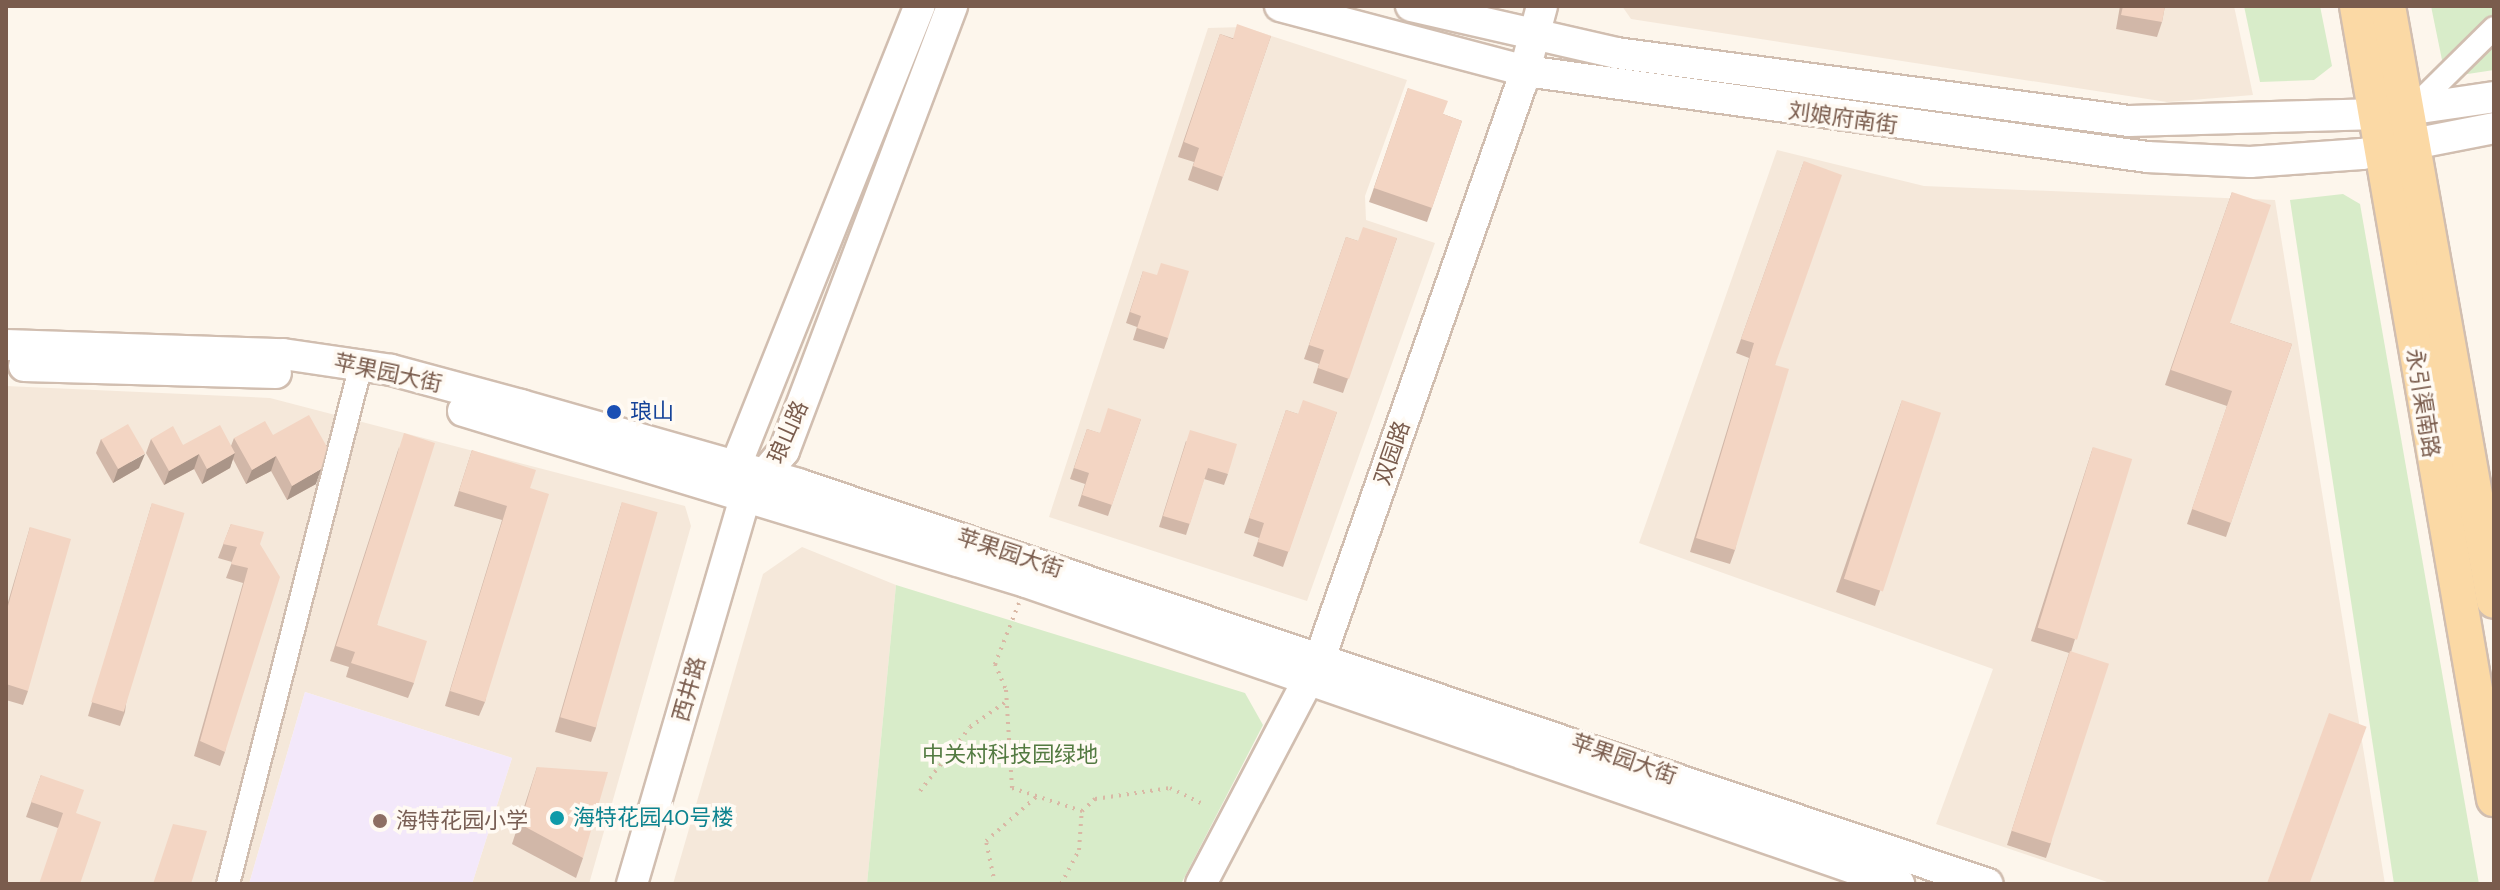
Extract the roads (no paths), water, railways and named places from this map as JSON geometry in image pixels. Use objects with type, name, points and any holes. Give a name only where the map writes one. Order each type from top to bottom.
[{"type":"main road","name":"琅山路","points":[[750,478],[920,6]]},
{"type":"main road","name":"琅山路","points":[[750,478],[784,451],[952,6]]},
{"type":"main road","name":"刘娘府南街","points":[[1280,6],[1526,71],[2147,157],[2250,162],[2396,130],[2494,97]]},
{"type":"main road","name":"刘娘府南街","points":[[1411,6],[1535,37],[2113,120],[2396,130]]},
{"type":"main road","name":"双园路","points":[[1201,884],[1315,667],[1526,71],[1542,6]]},
{"type":"main road","name":"永引渠南路","points":[[2357,6],[2396,130],[2494,601]]},
{"type":"main road","name":"永引渠南路","points":[[2388,6],[2396,130],[2494,799]]},
{"type":"main road","points":[[2396,130],[2494,128]]},
{"type":"main road","name":"苹果园大街","points":[[6,345],[208,349],[358,374],[750,478],[1315,667],[1988,884]]},
{"type":"main road","name":"苹果园大街","points":[[6,365],[358,374]]},
{"type":"main road","name":"苹果园大街","points":[[750,478],[1026,582],[1315,667],[1899,884]]},
{"type":"main road","name":"西井路","points":[[632,884],[750,478]]},
{"type":"street","points":[[2396,130],[2494,28]]},
{"type":"street","points":[[228,884],[358,374]]},
{"type":"place","name":"琅山","points":[[614,412]]},
{"type":"place","name":"海特花园40号楼","points":[[557,818]]},
{"type":"place","name":"海特花园小学","points":[[380,821]]},
{"type":"park label","name":"中关村科技园绿地","points":[[1010,755]]}]
